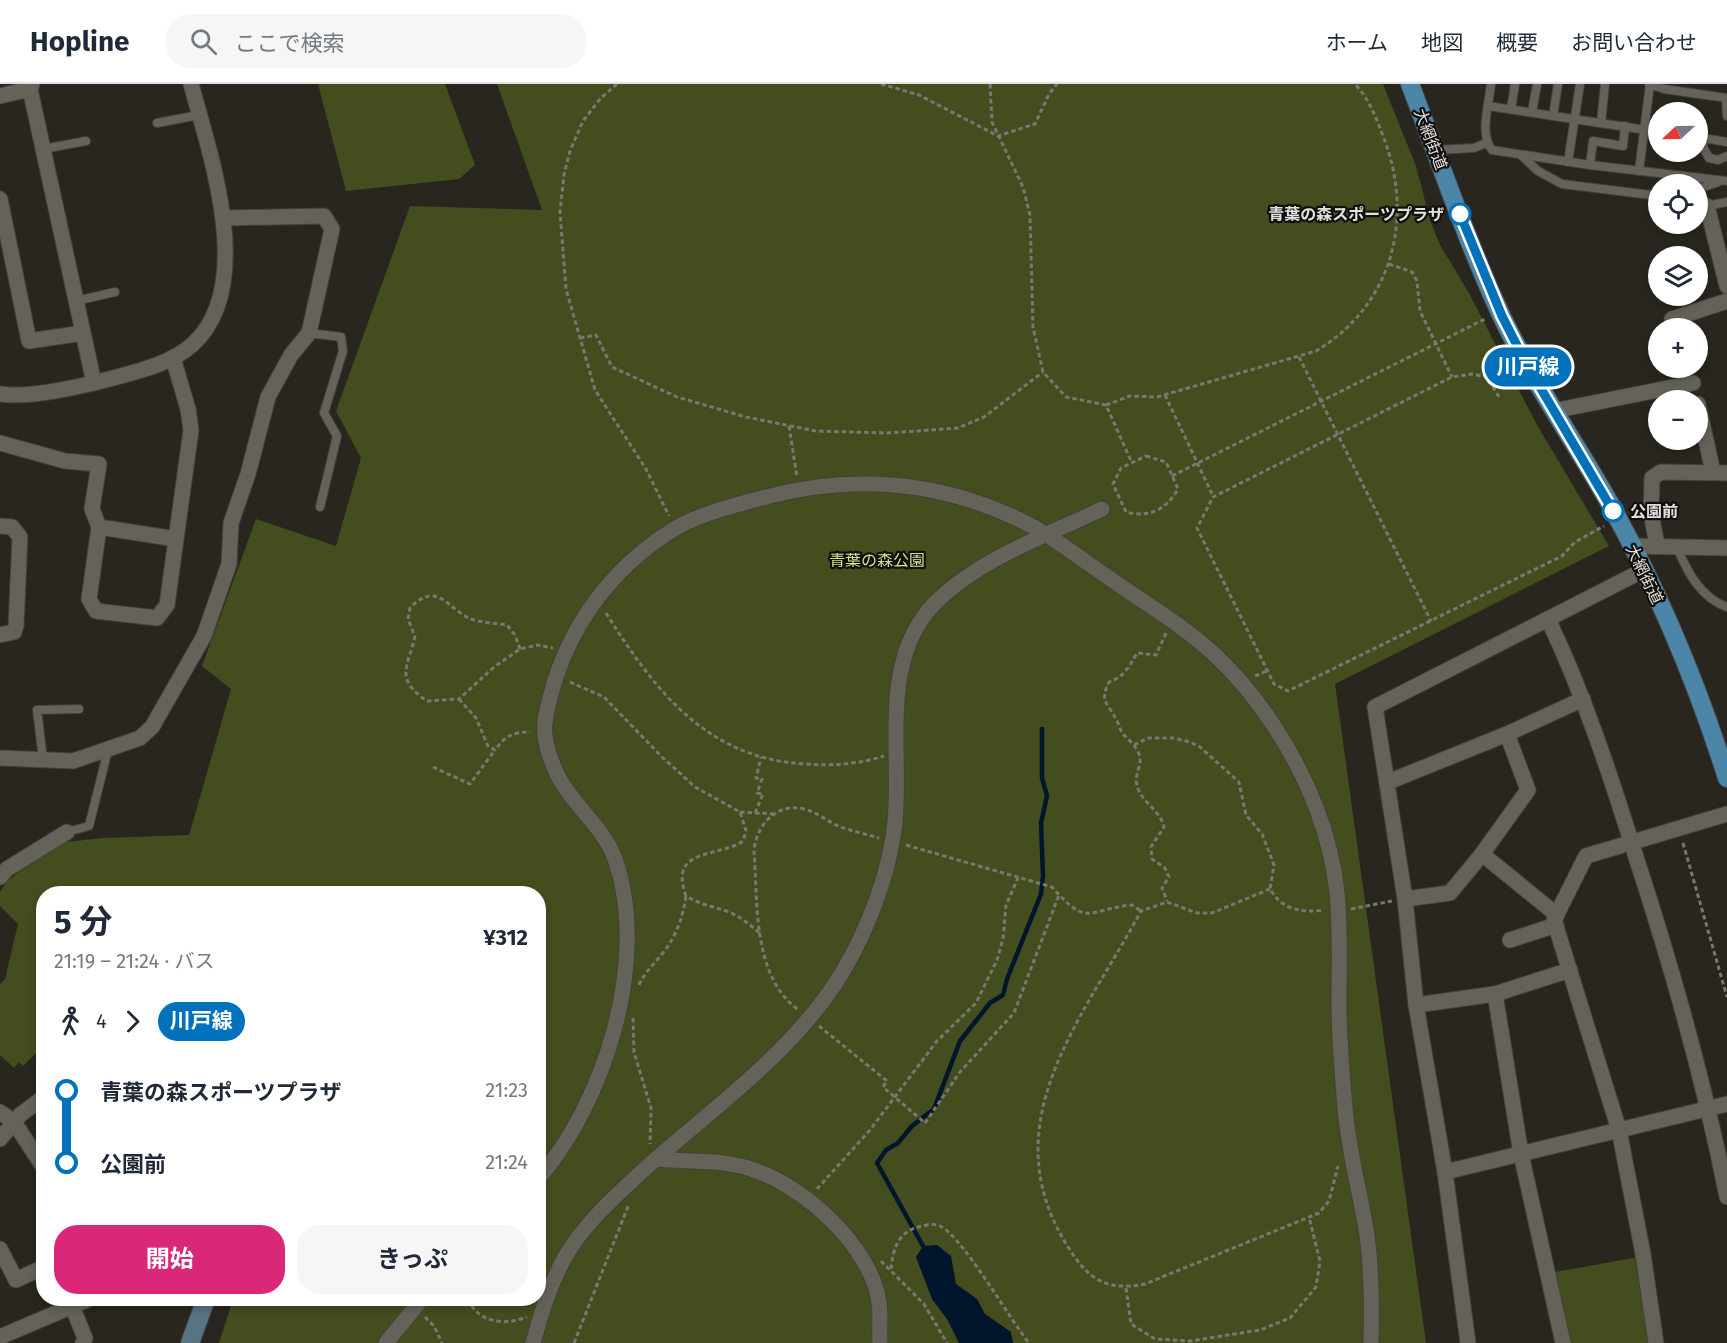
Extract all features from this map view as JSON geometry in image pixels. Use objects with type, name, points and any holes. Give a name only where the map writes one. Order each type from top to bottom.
[{"type":"main road","name":"大網街道","points":[[1410,84],[1502,316],[1553,411],[1609,503],[1644,570],[1679,644],[1727,778]]},
{"type":"street","points":[[0,394],[24,394],[94,383],[149,368],[172,358],[193,344],[214,316],[223,291],[226,267],[223,218],[190,84]]},
{"type":"street","points":[[0,96],[31,87],[94,383]]},
{"type":"street","points":[[0,199],[3,238],[29,341],[83,333]]},
{"type":"street","points":[[1708,210],[1727,286]]},
{"type":"street","points":[[0,758],[73,761],[140,738],[152,727],[204,636],[230,564],[231,523],[248,474],[268,397],[291,355],[309,333],[332,230],[324,216],[223,218]]},
{"type":"street","points":[[1675,318],[1727,301]]},
{"type":"street","points":[[0,443],[65,461],[99,464],[92,509],[99,527],[89,599],[96,611],[157,618],[167,605],[190,430],[188,409],[172,358]]},
{"type":"street","points":[[1692,378],[1695,390]]},
{"type":"street","points":[[1553,411],[1693,383]]},
{"type":"street","points":[[1657,545],[1650,513],[1652,478],[1661,472],[1720,473],[1708,434]]},
{"type":"street","points":[[546,1169],[562,1149],[602,1072],[621,1004],[626,937],[623,888],[613,854],[591,818],[564,788],[554,768],[544,731],[556,676],[566,654],[596,598],[626,565],[675,528],[726,508],[799,490],[868,482],[912,485],[966,498],[1021,520],[1173,621],[1217,657],[1262,709],[1296,764],[1316,805],[1331,850],[1341,909],[1339,1010],[1345,1110],[1366,1232],[1372,1295],[1371,1343]]},
{"type":"street","points":[[546,1300],[552,1282],[566,1255],[585,1229],[656,1159],[778,1052],[809,1019],[849,960],[872,912],[893,842],[898,789],[897,693],[911,638],[933,605],[964,578],[1102,509]]},
{"type":"street","points":[[0,526],[12,527],[20,537],[16,626],[14,632],[0,635]]},
{"type":"street","points":[[99,527],[176,539]]},
{"type":"street","points":[[1631,546],[1727,548]]},
{"type":"street","points":[[1468,1343],[1444,1172],[1416,1005],[1405,899],[1375,707],[1644,570]]},
{"type":"street","points":[[1548,619],[1582,699],[1676,980],[1710,1108],[1727,1197]]},
{"type":"street","points":[[1388,782],[1508,734],[1582,699]]},
{"type":"street","points":[[1405,899],[1450,893],[1482,854],[1528,789],[1508,734]]},
{"type":"street","points":[[1510,940],[1556,920],[1586,856],[1727,814]]},
{"type":"street","points":[[2,869],[68,831]]},
{"type":"street","points":[[1482,854],[1556,920],[1618,1130],[1643,1254],[1656,1343]]},
{"type":"street","points":[[1416,1005],[1495,994],[1570,970]]},
{"type":"street","points":[[1495,994],[1521,1154],[1563,1343]]},
{"type":"street","points":[[0,1139],[14,1122],[36,1104]]},
{"type":"street","points":[[1444,1172],[1727,1104]]},
{"type":"street","points":[[0,1112],[14,1122],[36,1156]]},
{"type":"street","points":[[656,1159],[715,1162],[750,1168],[778,1179],[808,1200],[846,1234],[863,1260],[879,1301],[880,1343]]},
{"type":"street","points":[[0,1249],[16,1280],[36,1271]]},
{"type":"street","points":[[0,1337],[72,1306],[85,1338],[83,1343]]},
{"type":"street","points":[[190,1343],[203,1306]]},
{"type":"street","points":[[386,1343],[416,1306]]},
{"type":"street","points":[[532,1343],[544,1306]]},
{"type":"lane","points":[[1491,84],[1486,143],[1492,150],[1590,165],[1725,181]]},
{"type":"lane","points":[[1511,109],[1515,84]]},
{"type":"lane","points":[[1532,112],[1537,84]]},
{"type":"lane","points":[[1553,116],[1558,84]]},
{"type":"lane","points":[[1568,162],[1580,84]]},
{"type":"lane","points":[[1601,123],[1605,84]]},
{"type":"lane","points":[[1639,171],[1649,84],[1664,89],[1727,98],[1727,116]]},
{"type":"lane","points":[[1488,106],[1648,130]]},
{"type":"lane","points":[[157,123],[199,115]]},
{"type":"lane","points":[[1590,165],[1593,141],[1623,146],[1625,126]]},
{"type":"lane","points":[[1708,139],[1727,142]]},
{"type":"lane","points":[[43,149],[86,141]]},
{"type":"lane","points":[[1435,150],[1474,148],[1486,143]]},
{"type":"lane","points":[[1521,155],[1538,171],[1562,184],[1648,195]]},
{"type":"lane","points":[[1708,156],[1718,160],[1727,156]]},
{"type":"lane","points":[[1708,186],[1725,181]]},
{"type":"lane","points":[[1708,206],[1727,202]]},
{"type":"lane","points":[[76,301],[115,292]]},
{"type":"lane","points":[[309,333],[341,338],[343,351],[324,413],[337,436],[320,507]]},
{"type":"lane","points":[[1677,547],[1686,568],[1712,602],[1727,608]]},
{"type":"lane","points":[[43,759],[37,710],[79,709]]},
{"type":"lane","points":[[68,831],[89,826],[108,750]]},
{"type":"path","points":[[617,84],[600,99],[583,121],[570,150],[564,175],[561,212],[566,289],[596,390],[646,469],[675,528]]},
{"type":"path","points":[[881,84],[919,95],[998,136],[1035,124],[1049,94],[1057,84]]},
{"type":"path","points":[[990,84],[992,122],[1023,187],[1030,215],[1033,327],[1043,372],[1066,397],[1106,405],[1130,396],[1165,395],[1316,351],[1336,340],[1365,311],[1389,264],[1398,207],[1393,161],[1372,108],[1355,84]]},
{"type":"path","points":[[1389,264],[1412,272],[1417,281],[1420,311],[1452,377]]},
{"type":"path","points":[[1172,476],[1486,318]]},
{"type":"path","points":[[580,338],[596,335],[612,367],[677,397],[816,431],[888,434],[958,428],[984,417],[1043,372]]},
{"type":"path","points":[[1299,356],[1431,621]]},
{"type":"path","points":[[1499,397],[1486,377],[1472,374],[1452,377],[1213,497],[1197,528],[1274,684],[1288,691],[1562,556],[1575,542],[1604,526]]},
{"type":"path","points":[[1165,395],[1213,497]]},
{"type":"path","points":[[1106,405],[1132,463]]},
{"type":"path","points":[[789,426],[799,490]]},
{"type":"path","points":[[1146,456],[1166,462],[1172,476],[1178,489],[1169,505],[1143,516],[1126,512],[1113,484],[1121,468],[1146,456]]},
{"type":"path","points":[[520,649],[515,635],[507,625],[475,621],[438,596],[428,596],[418,600],[410,608],[408,619],[415,637],[406,658],[406,672],[410,684],[427,701],[459,699],[494,666],[520,649],[537,645],[566,654]]},
{"type":"path","points":[[596,598],[638,664],[661,692],[691,719],[721,741],[761,757],[795,764],[826,765],[868,761],[897,752]]},
{"type":"path","points":[[1167,902],[1162,888],[1169,877],[1165,868],[1152,860],[1151,847],[1164,827],[1161,815],[1144,799],[1136,785],[1140,758],[1134,745],[1122,733],[1116,717],[1106,707],[1104,692],[1109,682],[1120,678],[1125,673],[1137,654],[1156,655],[1173,621]]},
{"type":"path","points":[[556,676],[604,696],[661,756],[695,787],[740,812],[774,814]]},
{"type":"path","points":[[459,699],[476,718],[488,746],[495,750]]},
{"type":"path","points":[[433,767],[470,784],[504,737],[518,732],[544,731]]},
{"type":"path","points":[[1134,745],[1148,738],[1173,738],[1190,742],[1200,747],[1239,782],[1246,815],[1262,834],[1274,865],[1270,889],[1276,900],[1295,911],[1341,909],[1405,899]]},
{"type":"path","points":[[755,813],[763,794],[757,793],[762,779],[756,778],[761,757]]},
{"type":"path","points":[[1059,895],[1014,1012],[1005,1025],[960,1072],[926,1123],[883,1087],[887,1081],[786,1000],[772,980],[765,960],[761,934],[754,851],[756,835],[766,819],[774,814],[804,808],[838,826],[1052,887],[1082,914],[1093,915],[1132,904],[1141,911]]},
{"type":"path","points":[[637,990],[644,973],[663,954],[683,914],[686,896],[682,886],[687,863],[706,852],[733,848],[743,841],[746,831],[740,812]]},
{"type":"path","points":[[1679,828],[1727,997]]},
{"type":"path","points":[[746,831],[756,835]]},
{"type":"path","points":[[808,1200],[870,1130],[937,1041],[976,1004],[987,985],[1003,939],[1006,905],[1018,878]]},
{"type":"path","points":[[1270,889],[1212,914],[1197,913],[1167,902],[1141,911],[1111,966],[1090,996],[1051,1074],[1041,1108],[1038,1160],[1049,1206],[1062,1239],[1080,1266],[1102,1284],[1126,1288],[1145,1284],[1319,1213],[1329,1201],[1339,1164],[1351,1155]]},
{"type":"path","points":[[686,896],[701,905],[726,911],[746,921],[761,934]]},
{"type":"path","points":[[573,1343],[643,1171],[651,1140],[651,1108],[634,1052],[634,1009]]},
{"type":"path","points":[[1126,1288],[1131,1324],[1155,1339],[1190,1341],[1260,1330],[1290,1318],[1316,1287],[1320,1261],[1309,1217]]},
{"type":"path","points":[[891,1269],[893,1251],[907,1231],[932,1225],[942,1227],[959,1245],[1029,1343]]},
{"type":"path","points":[[876,1257],[891,1269],[924,1304],[947,1343]]},
{"type":"path","points":[[417,1306],[420,1313],[434,1326],[442,1343]]},
{"type":"path","points":[[474,1306],[482,1316],[496,1323],[514,1322],[528,1316],[533,1311]]},
{"type":"green space","points":[[318,84],[445,84],[475,165],[459,179],[346,191]]},
{"type":"green space","name":"青葉の森公園","points":[[497,84],[1383,84],[1416,166],[1430,220],[1440,245],[1469,293],[1537,425],[1609,546],[1335,684],[1426,1343],[219,1343],[231,1306],[546,1306],[546,886],[36,886],[36,1053],[23,1066],[19,1062],[14,1068],[0,1055],[0,984],[5,979],[18,924],[0,906],[0,892],[7,881],[56,843],[103,838],[189,835],[231,689],[202,666],[256,519],[336,546],[361,458],[336,411],[410,206],[542,210]]},
{"type":"green space","points":[[1639,1257],[1652,1343],[1570,1343],[1555,1272]]},
{"type":"water","points":[[937,1245],[951,1256],[956,1284],[977,1299],[985,1314],[1011,1332],[1013,1343],[959,1343],[947,1319],[932,1299],[916,1257],[923,1246]]},
{"type":"waterway","points":[[923,1246],[877,1163],[886,1150],[898,1143],[912,1126],[934,1109],[960,1041],[990,1003],[1003,995],[1007,979],[1041,894],[1043,876],[1041,823],[1047,796],[1042,778],[1042,729]]},
{"type":"bus line","name":"川戸線","points":[[1460,214],[1502,316],[1527,365],[1613,511]]},
{"type":"place","name":"青葉の森スポーツプラザ","points":[[1460,214]]},
{"type":"place","name":"公園前","points":[[1613,511]]}]
